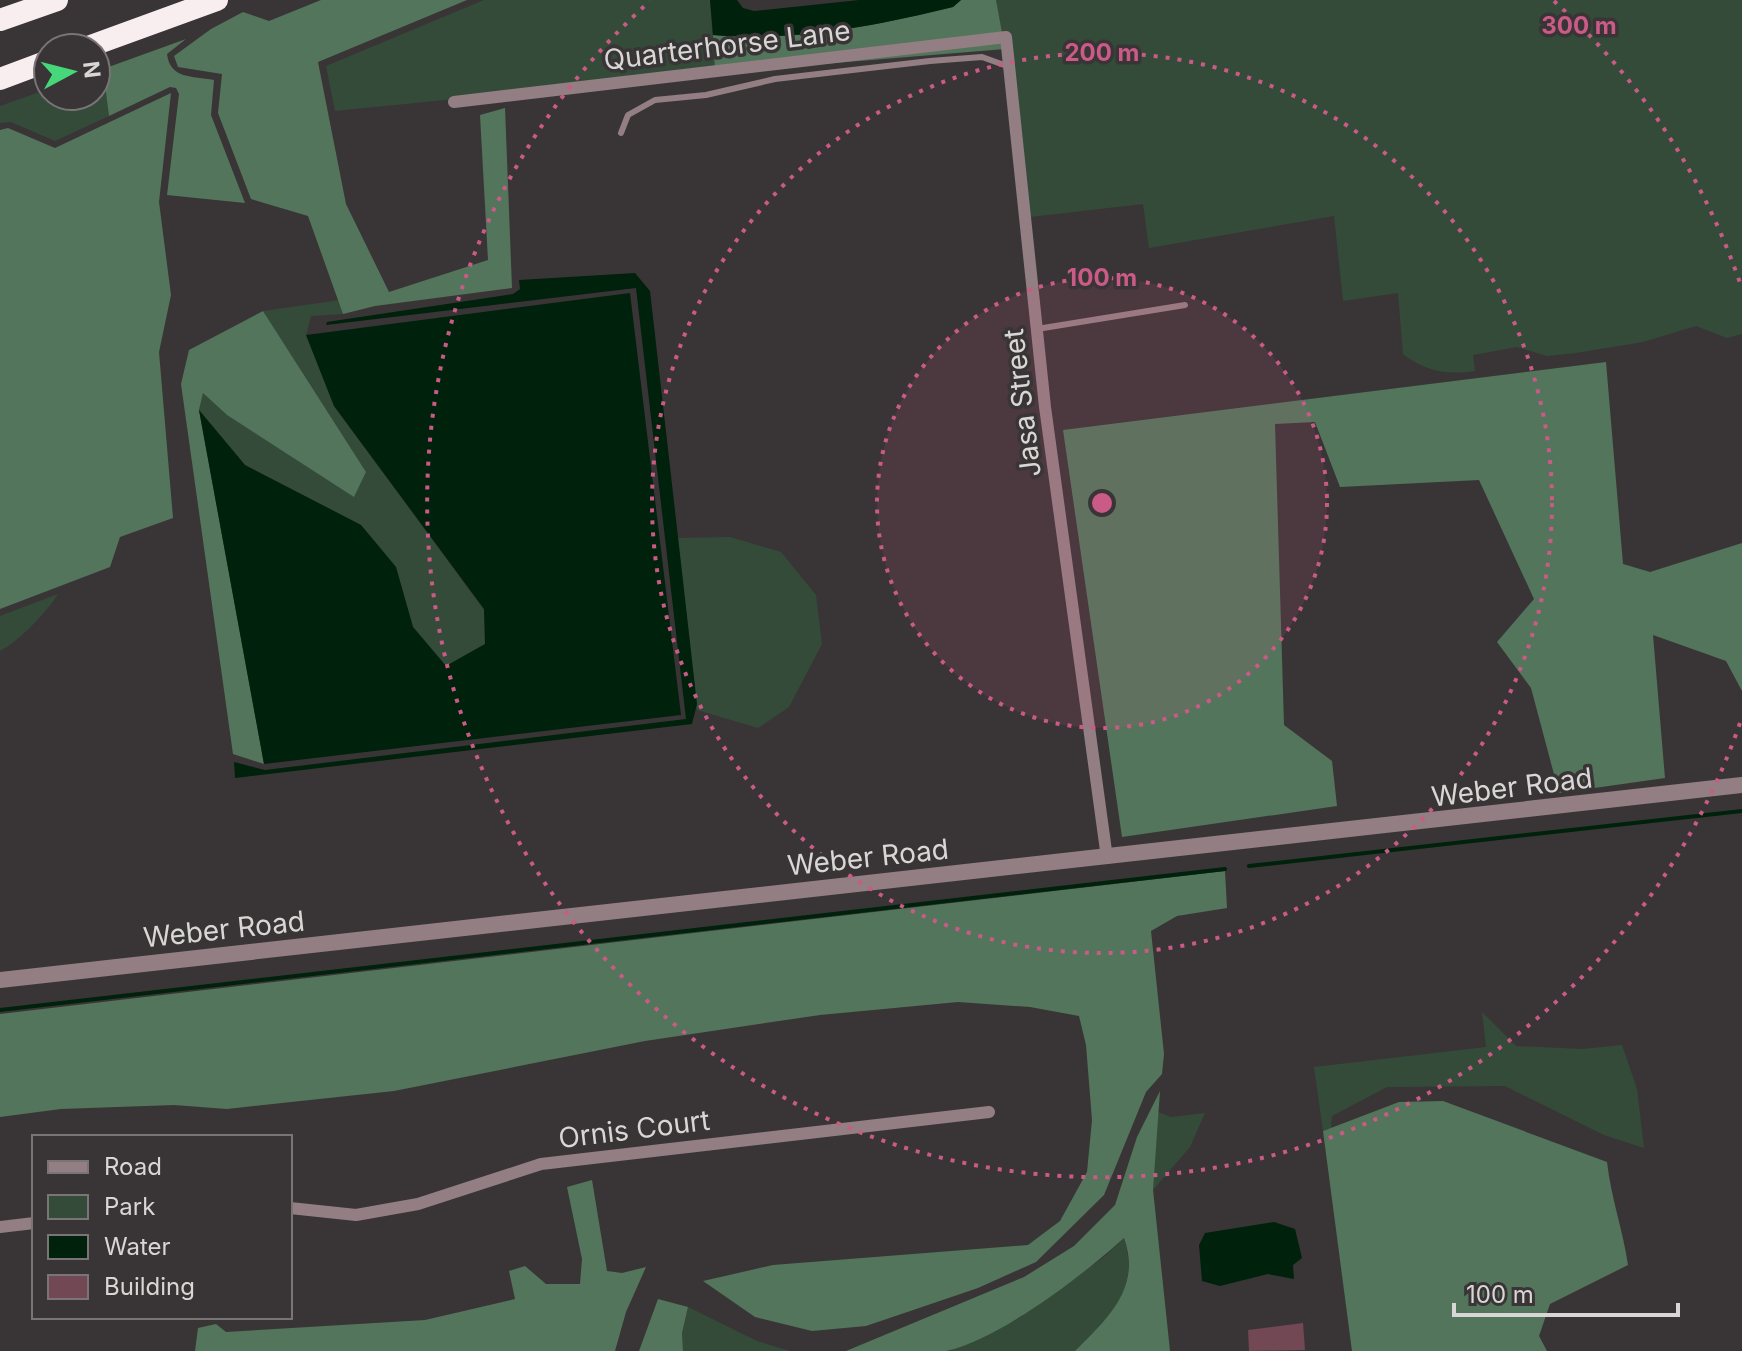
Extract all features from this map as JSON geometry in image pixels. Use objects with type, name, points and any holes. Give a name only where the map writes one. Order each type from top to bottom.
[{"type":"highway","points":[[0,20],[57,0]]},
{"type":"highway","points":[[112,38],[217,0]]},
{"type":"highway","points":[[0,79],[32,67]]},
{"type":"street","name":"Jasa Street","points":[[1006,37],[1037,329],[1107,858]]},
{"type":"street","name":"Quarterhorse Lane","points":[[454,102],[1006,37]]},
{"type":"street","name":"Weber Road","points":[[0,980],[1742,785]]},
{"type":"street","name":"Ornis Court","points":[[292,1208],[356,1215],[418,1204],[541,1164],[989,1112]]},
{"type":"street","points":[[0,1227],[32,1223]]},
{"type":"lane","points":[[621,133],[628,115],[655,100],[706,95],[775,79],[982,57],[996,59],[1010,68]]},
{"type":"lane","points":[[1037,329],[1185,305]]},
{"type":"green space","points":[[484,0],[710,0],[715,73],[335,111],[326,66]]},
{"type":"green space","points":[[996,0],[1742,0],[1742,334],[1727,338],[1696,326],[1643,342],[1547,356],[1517,347],[1473,355],[1475,371],[1437,371],[1403,354],[1398,293],[1343,301],[1334,216],[1149,248],[1143,204],[1030,217]]},
{"type":"green space","points":[[32,95],[32,112],[108,112],[109,116],[55,141],[11,122],[0,123],[0,106]]},
{"type":"green space","points":[[340,300],[343,314],[311,316],[306,335],[334,406],[484,610],[485,644],[446,666],[413,627],[396,567],[361,525],[245,465],[199,410],[203,392],[227,415],[354,496],[366,472],[263,311]]},
{"type":"green space","points":[[730,537],[781,552],[816,595],[822,644],[789,707],[758,728],[697,710],[678,538]]},
{"type":"green space","points":[[58,594],[32,626],[0,651],[0,616]]},
{"type":"green space","points":[[1482,1012],[1516,1046],[1582,1049],[1622,1045],[1637,1089],[1644,1148],[1604,1135],[1505,1086],[1387,1087],[1332,1116],[1331,1128],[1323,1131],[1314,1067],[1486,1047]]},
{"type":"green space","points":[[1158,1112],[1171,1117],[1205,1113],[1190,1147],[1153,1190],[1170,1351],[1144,1234]]},
{"type":"green space","points":[[1124,1238],[1128,1274],[1119,1302],[1075,1351],[946,1351],[1016,1320],[1104,1257]]},
{"type":"green space","points":[[688,1307],[757,1341],[790,1351],[683,1351],[682,1333]]},
{"type":"shaded area","points":[[321,0],[467,0],[318,62],[346,204],[389,292],[488,260],[480,115],[505,108],[512,288],[375,306],[343,314],[308,216],[251,199],[218,113],[222,74],[178,67],[174,56],[211,29],[243,12],[269,21]]},
{"type":"shaded area","points":[[961,0],[996,0],[1005,49],[715,73],[713,35],[743,37],[834,31],[953,7]]},
{"type":"shaded area","points":[[186,39],[167,54],[169,62],[183,75],[214,80],[211,115],[245,203],[167,195],[179,94],[176,88],[170,87],[109,116],[108,112],[112,112],[112,66]]},
{"type":"shaded area","points":[[171,93],[159,202],[171,295],[159,352],[173,518],[120,537],[110,567],[0,609],[0,130],[8,128],[55,148]]},
{"type":"shaded area","points":[[263,311],[366,472],[354,497],[227,415],[203,393],[199,410],[264,764],[233,754],[181,384],[189,350]]},
{"type":"shaded area","points":[[1606,362],[1623,564],[1650,572],[1742,543],[1742,691],[1726,661],[1653,635],[1665,778],[1559,793],[1531,688],[1497,642],[1534,599],[1479,480],[1340,487],[1315,422],[1275,424],[1284,725],[1332,761],[1337,806],[1122,837],[1063,430]]},
{"type":"shaded area","points":[[1225,871],[1227,908],[1177,916],[1151,931],[1164,1054],[1162,1074],[1146,1092],[1104,1195],[1036,1262],[978,1288],[866,1326],[812,1331],[755,1317],[703,1281],[773,1265],[1028,1245],[1060,1221],[1087,1172],[1092,1120],[1086,1045],[1079,1016],[1030,1007],[958,1002],[820,1015],[645,1041],[394,1091],[227,1109],[174,1105],[61,1109],[0,1117],[0,1014]]},
{"type":"shaded area","points":[[1160,1091],[1153,1190],[1170,1351],[1075,1351],[1099,1327],[1125,1287],[1128,1256],[1124,1238],[1040,1304],[991,1334],[967,1344],[946,1351],[846,1351],[1024,1277],[1074,1246],[1115,1205],[1137,1137]]},
{"type":"shaded area","points":[[1443,1101],[1607,1162],[1628,1265],[1550,1304],[1539,1336],[1547,1351],[1352,1351],[1323,1131],[1399,1102]]},
{"type":"shaded area","points":[[592,1180],[607,1271],[622,1273],[646,1267],[626,1312],[615,1351],[195,1351],[198,1328],[216,1324],[226,1332],[425,1320],[515,1299],[509,1271],[525,1266],[546,1284],[580,1284],[582,1259],[567,1187]]},
{"type":"shaded area","points":[[658,1299],[688,1307],[682,1333],[683,1351],[639,1351]]},
{"type":"water","points":[[710,0],[737,0],[743,8],[754,11],[859,0],[961,0],[953,7],[864,26],[803,34],[743,37],[713,35]]},
{"type":"water","points":[[635,273],[650,291],[697,704],[692,724],[235,778],[234,762],[265,770],[686,719],[636,288],[326,325],[327,322],[513,294],[520,289],[519,280]]},
{"type":"water","points":[[630,293],[681,715],[264,764],[199,410],[245,465],[361,525],[396,567],[413,627],[446,666],[485,644],[484,609],[334,406],[306,335]]},
{"type":"water","points":[[1274,1222],[1295,1229],[1302,1258],[1293,1265],[1294,1279],[1268,1274],[1220,1286],[1202,1281],[1199,1245],[1205,1233]]},
{"type":"building","points":[[1303,1323],[1305,1350],[1249,1351],[1248,1330]]},
{"type":"waterway","points":[[1249,866],[1742,811]]},
{"type":"waterway","points":[[0,1010],[1225,869]]}]
